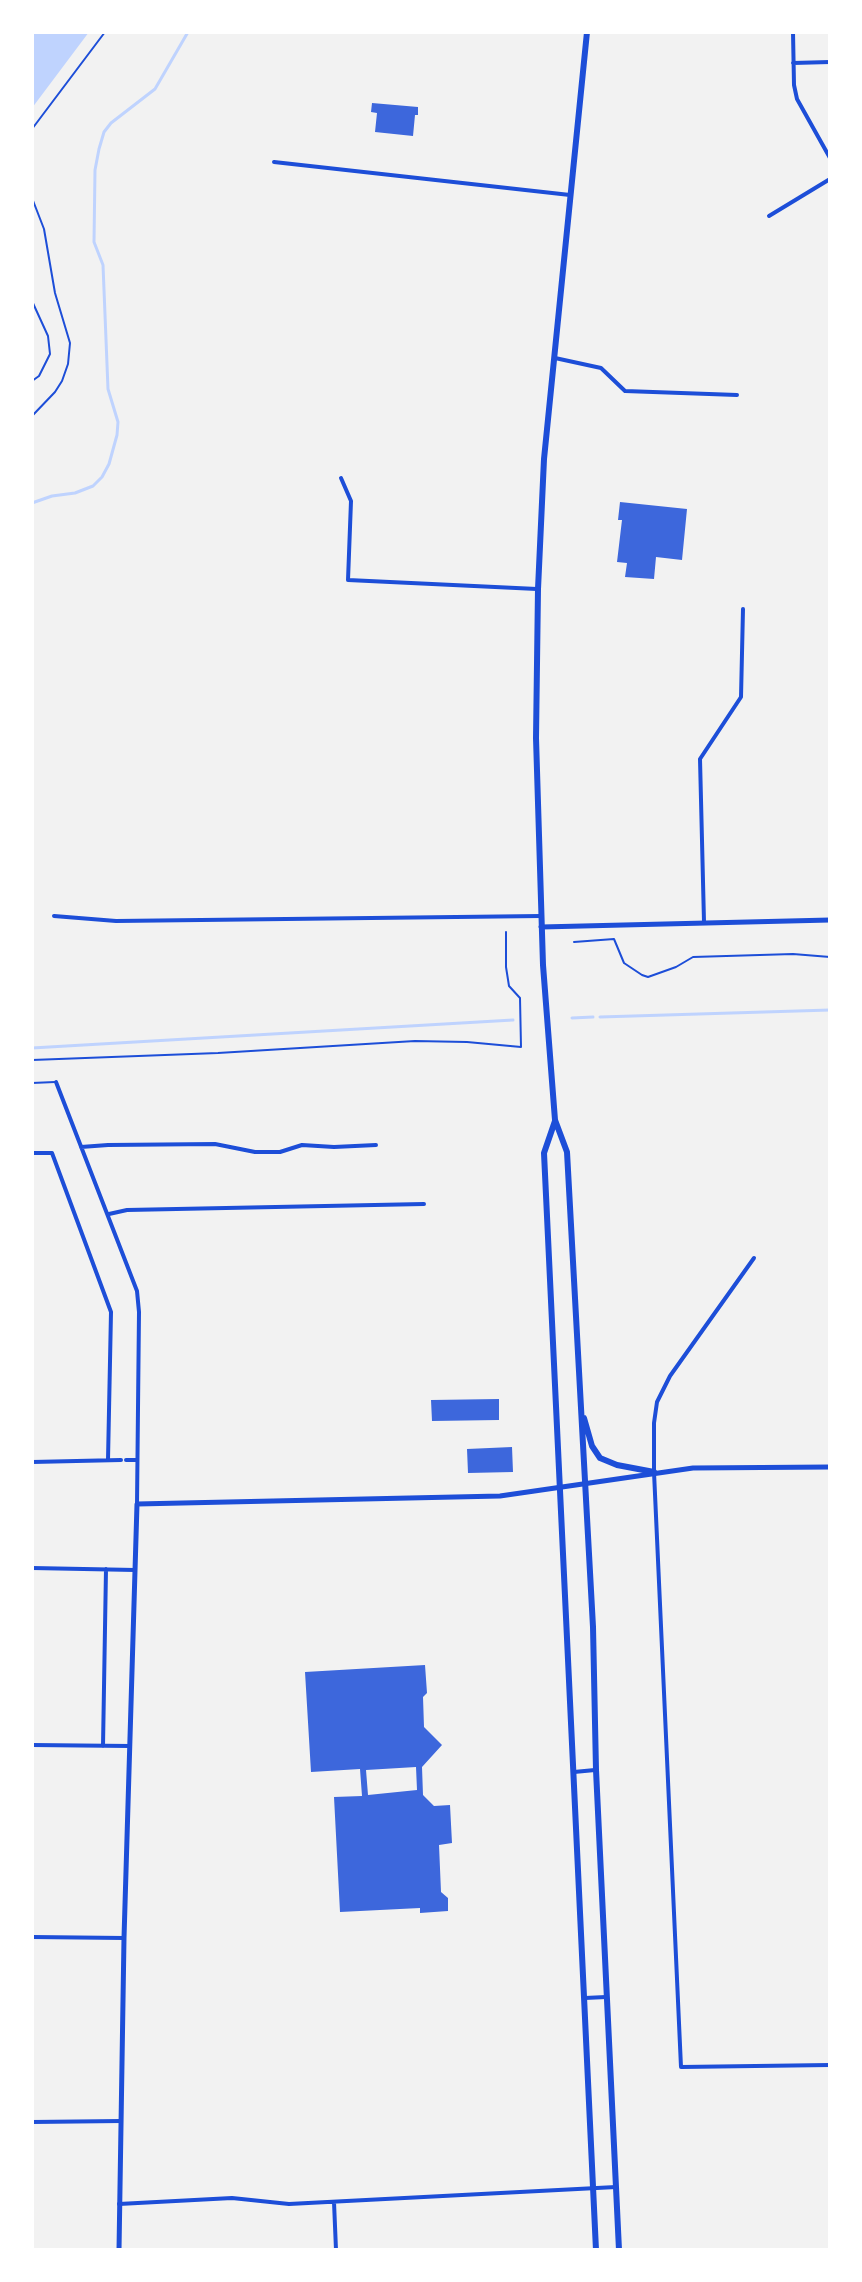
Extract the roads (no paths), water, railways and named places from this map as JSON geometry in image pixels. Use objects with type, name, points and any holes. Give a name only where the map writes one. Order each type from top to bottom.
[{"type":"main road","points":[[587,32],[544,459],[536,738],[541,927],[555,1120],[567,1152],[593,1627],[596,1770],[619,2250]]},
{"type":"main road","points":[[555,1120],[544,1153],[596,2250]]},
{"type":"main road","points":[[579,1399],[588,1436],[600,1458],[617,1465],[654,1472]]},
{"type":"street","points":[[793,32],[797,99],[830,158]]},
{"type":"street","points":[[793,63],[830,62]]},
{"type":"street","points":[[274,162],[570,195]]},
{"type":"street","points":[[769,216],[830,179]]},
{"type":"street","points":[[555,358],[601,368],[625,391],[737,395]]},
{"type":"street","points":[[341,478],[351,501],[348,580],[538,589]]},
{"type":"street","points":[[704,922],[700,759],[741,697],[743,609]]},
{"type":"street","points":[[54,916],[116,921],[541,916]]},
{"type":"street","points":[[541,927],[830,920]]},
{"type":"street","points":[[56,1082],[135,1281],[139,1301],[119,2250]]},
{"type":"street","points":[[81,1147],[215,1144],[255,1152],[280,1152],[302,1145],[376,1145]]},
{"type":"street","points":[[32,1153],[52,1153],[111,1312],[108,1460]]},
{"type":"street","points":[[109,1214],[127,1210],[424,1204]]},
{"type":"street","points":[[754,1258],[670,1376],[657,1402],[654,1423],[681,2067],[830,2065]]},
{"type":"street","points":[[32,1462],[137,1460]]},
{"type":"street","points":[[137,1504],[473,1498],[528,1493],[654,1472],[715,1467],[830,1467]]},
{"type":"street","points":[[32,1568],[135,1570]]},
{"type":"street","points":[[103,1746],[106,1569]]},
{"type":"street","points":[[32,1745],[130,1746]]},
{"type":"street","points":[[574,1772],[596,1770]]},
{"type":"street","points":[[32,1937],[124,1938]]},
{"type":"street","points":[[585,1998],[607,1996]]},
{"type":"street","points":[[32,2122],[121,2121]]},
{"type":"street","points":[[119,2204],[232,2198],[276,2204],[616,2187]]},
{"type":"street","points":[[334,2202],[336,2250]]},
{"type":"lane","points":[[32,301],[48,336],[50,354],[39,376],[32,381]]},
{"type":"lane","points":[[32,1083],[56,1082]]},
{"type":"water","points":[[32,32],[89,32],[32,108]]},
{"type":"waterway","points":[[32,503],[93,486],[109,464],[118,422],[108,389],[103,265],[94,242],[95,170],[104,132],[155,89],[188,32]]},
{"type":"waterway","points":[[600,1017],[830,1010]]},
{"type":"waterway","points":[[572,1018],[593,1017]]},
{"type":"waterway","points":[[32,1048],[513,1020]]}]
